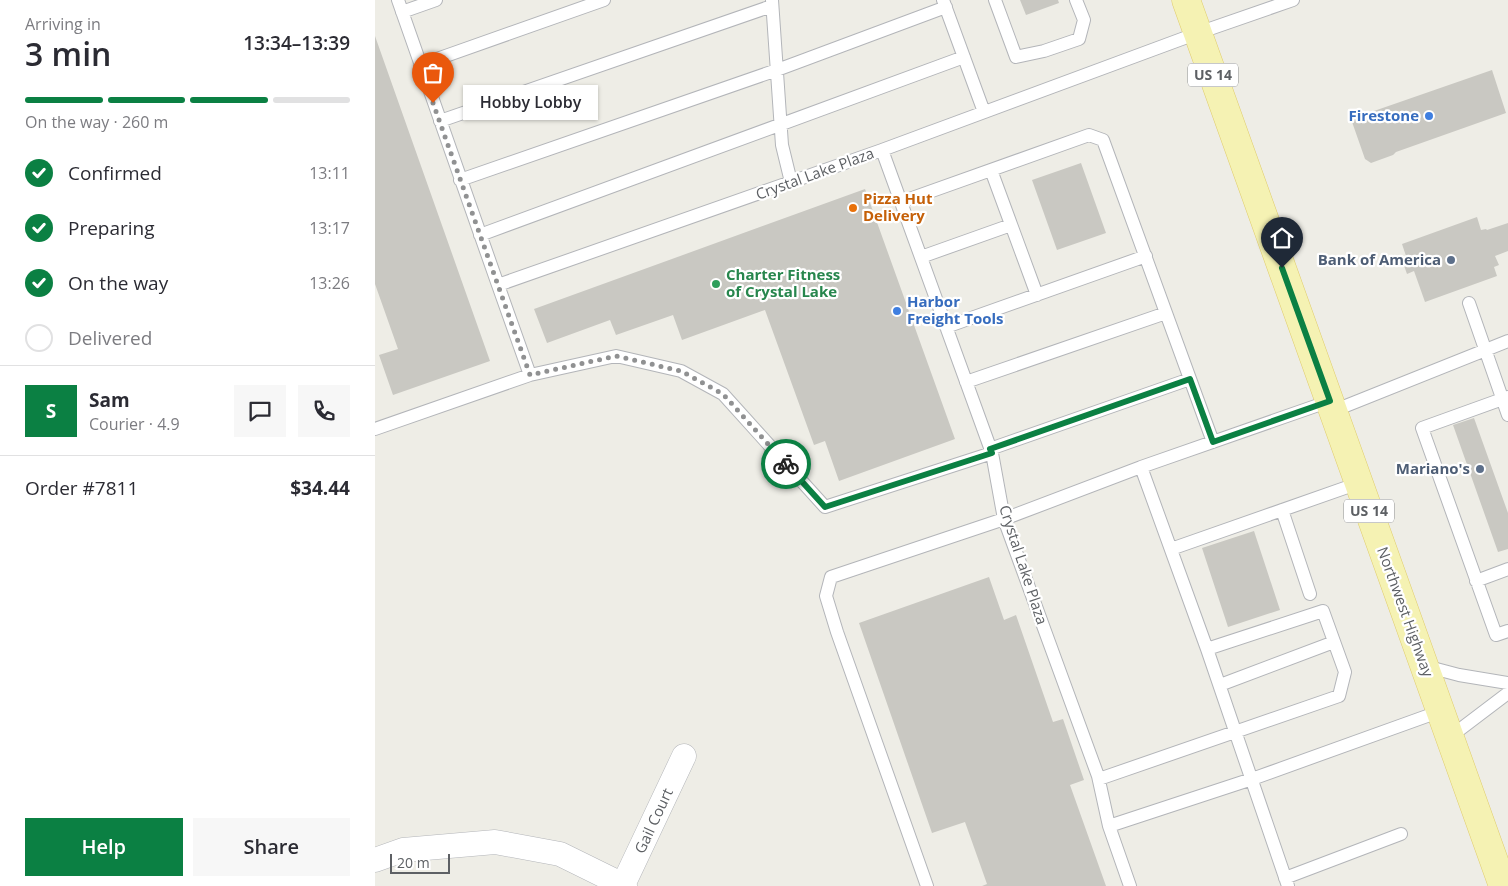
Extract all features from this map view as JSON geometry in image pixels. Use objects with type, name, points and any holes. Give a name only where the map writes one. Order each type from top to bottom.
[{"type":"main road","name":"Northwest Highway","points":[[1186,0],[1503,886]]},
{"type":"street","name":"Gail Court","points":[[624,886],[685,756]]},
{"type":"street","points":[[375,860],[403,850],[495,842],[560,854],[624,886]]},
{"type":"lane","points":[[436,0],[400,6],[530,375]]},
{"type":"lane","points":[[420,65],[604,0]]},
{"type":"lane","points":[[995,0],[1016,57],[1044,51],[1079,39],[1084,20],[1076,0]]},
{"type":"lane","points":[[882,150],[1198,33],[1293,0]]},
{"type":"lane","points":[[440,121],[772,3],[782,145],[791,182]]},
{"type":"lane","points":[[461,180],[777,70],[944,4],[984,112]]},
{"type":"lane","points":[[480,235],[964,57]]},
{"type":"lane","points":[[901,202],[1089,135],[1103,140],[1213,442]]},
{"type":"lane","name":"Crystal Lake Plaza","points":[[498,285],[882,150],[991,451],[1004,519],[1099,779],[1109,826],[1130,886]]},
{"type":"lane","points":[[991,170],[1037,295]]},
{"type":"lane","points":[[921,257],[1011,225]]},
{"type":"lane","points":[[946,327],[1145,256]]},
{"type":"lane","points":[[1469,303],[1485,350],[1505,398],[1508,415]]},
{"type":"lane","points":[[966,382],[1166,313]]},
{"type":"lane","points":[[927,886],[837,632],[826,596],[831,577],[1004,519],[1213,442],[1332,406],[1373,396],[1508,341]]},
{"type":"lane","points":[[375,428],[530,375],[616,356],[681,371],[723,394],[825,507],[991,451],[1190,379]]},
{"type":"lane","points":[[1505,398],[1422,428],[1496,635],[1508,631]]},
{"type":"lane","points":[[1141,467],[1220,685],[1286,882],[1401,834]]},
{"type":"lane","points":[[1171,549],[1359,483]]},
{"type":"lane","points":[[1282,510],[1310,594]]},
{"type":"lane","points":[[1476,581],[1508,570]]},
{"type":"lane","points":[[1099,779],[1339,696],[1345,672],[1323,611],[1207,649]]},
{"type":"lane","points":[[1220,685],[1334,642]]},
{"type":"lane","points":[[1425,666],[1459,675],[1508,683]]},
{"type":"lane","points":[[1450,737],[1508,693]]},
{"type":"lane","points":[[1109,826],[1252,779],[1441,711]]},
{"type":"building","points":[[1020,0],[1058,0],[1059,3],[1026,15]]},
{"type":"building","points":[[375,36],[490,361],[393,395],[379,355],[398,349],[375,284]]},
{"type":"building","name":"Firestone","points":[[1492,70],[1506,113],[1396,152],[1393,155],[1371,163],[1365,159],[1351,119]]},
{"type":"building","points":[[1081,163],[1106,233],[1057,250],[1032,180]]},
{"type":"building","points":[[865,189],[955,439],[839,481],[825,441],[814,445],[765,310],[682,340],[673,315],[616,335],[610,320],[547,343],[534,309]]},
{"type":"building","name":"Bank of America","points":[[1477,217],[1481,230],[1487,230],[1508,223],[1508,251],[1495,256],[1499,265],[1494,267],[1497,276],[1425,302],[1414,271],[1407,274],[1402,260],[1407,259],[1402,244]]},
{"type":"building","name":"Mariano's","points":[[1474,418],[1508,513],[1508,549],[1498,552],[1453,425]]},
{"type":"building","points":[[1254,531],[1280,610],[1228,627],[1202,548]]},
{"type":"building","points":[[989,577],[1004,620],[1016,615],[1053,722],[1063,719],[1084,780],[1070,785],[1106,886],[982,886],[987,884],[965,822],[932,833],[859,623]]},
{"type":"way so far","points":[[433,103],[530,375],[616,356],[681,371],[723,394],[786,464]]},
{"type":"place","name":"Hobby Lobby","points":[[433,103]]},
{"type":"place","name":"Firestone","points":[[1429,116]]},
{"type":"place","name":"Pizza Hut Delivery","points":[[853,208]]},
{"type":"place","name":"Bank of America","points":[[1451,260]]},
{"type":"place","name":"Charter Fitness of Crystal Lake","points":[[716,284]]},
{"type":"place","name":"Harbor Freight Tools","points":[[897,311]]},
{"type":"place","name":"Mariano's","points":[[1480,469]]},
{"type":"route","points":[[786,464],[825,507],[992,453],[990,449],[1190,379],[1213,442],[1330,401],[1282,268]]}]
